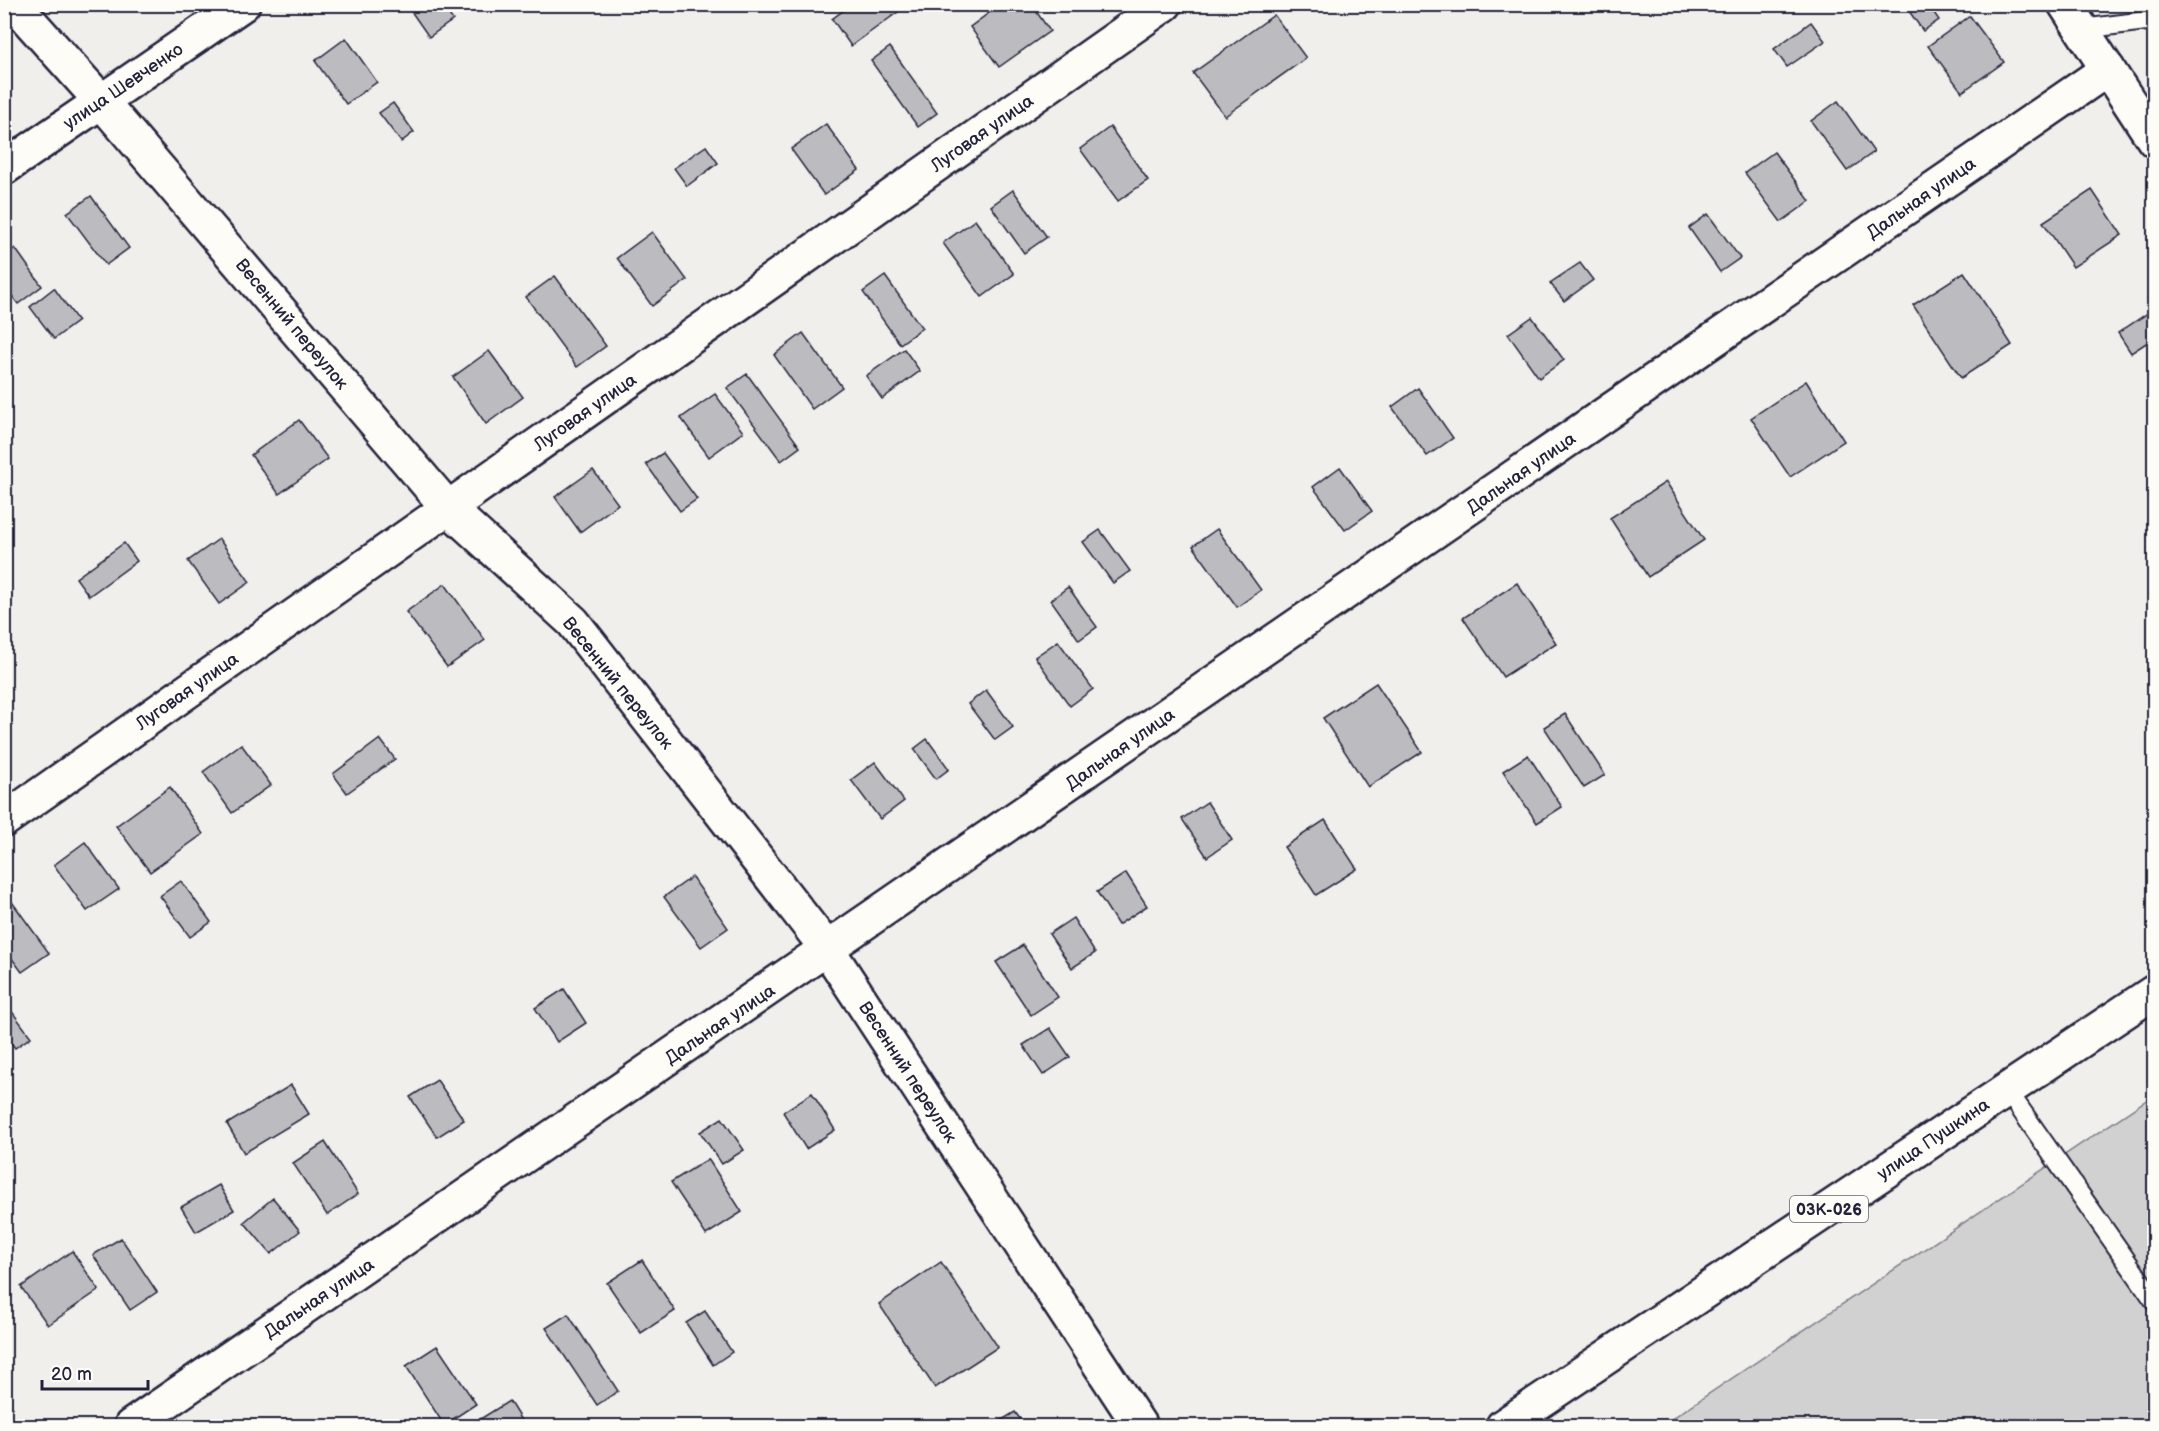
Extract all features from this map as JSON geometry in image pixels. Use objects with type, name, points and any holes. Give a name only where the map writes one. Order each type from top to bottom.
[{"type":"street","name":"Весенний переулок","points":[[14,4],[101,101],[448,508],[573,622],[828,950],[1140,1426]]},
{"type":"street","name":"улица Шевченко","points":[[4,168],[243,4]]},
{"type":"street","name":"Луговая улица","points":[[4,820],[1165,4]]},
{"type":"street","points":[[2074,17],[2154,140]]},
{"type":"street","name":"Дальная улица","points":[[131,1426],[828,950],[2108,69]]},
{"type":"street","name":"улица Пушкина","points":[[1503,1426],[2154,992]]},
{"type":"lane","points":[[2074,17],[2154,20]]},
{"type":"lane","points":[[2007,1090],[2154,1300]]},
{"type":"shaded area","points":[[2154,1095],[2154,1426],[1661,1426]]},
{"type":"building","points":[[406,4],[441,4],[453,20],[429,37]]},
{"type":"building","points":[[852,4],[909,4],[851,46],[832,19]]},
{"type":"building","points":[[1001,4],[1031,4],[1050,31],[999,67],[970,27]]},
{"type":"building","points":[[1904,4],[1928,4],[1939,20],[1923,31]]},
{"type":"building","points":[[1274,15],[1306,58],[1225,116],[1193,73]]},
{"type":"building","points":[[1970,16],[2004,62],[1962,92],[1928,46]]},
{"type":"building","points":[[1811,22],[1825,41],[1787,67],[1774,49]]},
{"type":"building","points":[[346,38],[377,82],[346,104],[315,61]]},
{"type":"building","points":[[890,47],[937,113],[918,127],[871,61]]},
{"type":"building","points":[[1838,101],[1874,152],[1847,171],[1811,121]]},
{"type":"building","points":[[393,103],[414,132],[401,142],[379,113]]},
{"type":"building","points":[[826,124],[859,170],[824,195],[791,149]]},
{"type":"building","points":[[1110,127],[1148,180],[1118,201],[1080,149]]},
{"type":"building","points":[[706,146],[718,163],[687,186],[674,168]]},
{"type":"building","points":[[1774,152],[1810,201],[1781,222],[1745,173]]},
{"type":"building","points":[[1013,190],[1047,237],[1024,253],[991,206]]},
{"type":"building","points":[[2092,190],[2122,235],[2073,267],[2043,222]]},
{"type":"building","points":[[91,196],[129,248],[106,265],[67,213]]},
{"type":"building","points":[[1708,214],[1740,258],[1720,272],[1689,228]]},
{"type":"building","points":[[975,220],[1014,274],[982,297],[943,243]]},
{"type":"building","points":[[652,232],[687,280],[652,306],[617,258]]},
{"type":"building","points":[[15,248],[42,286],[18,304],[4,285],[4,257]]},
{"type":"building","points":[[1580,263],[1593,280],[1564,301],[1550,283]]},
{"type":"building","points":[[1964,272],[2012,345],[1961,378],[1913,305]]},
{"type":"building","points":[[555,276],[606,346],[577,367],[526,297]]},
{"type":"building","points":[[885,276],[922,328],[900,344],[863,292]]},
{"type":"building","points":[[54,288],[78,321],[54,339],[30,307]]},
{"type":"building","points":[[2154,309],[2154,338],[2131,353],[2118,333]]},
{"type":"building","points":[[1532,317],[1564,360],[1539,378],[1508,334]]},
{"type":"building","points":[[803,333],[842,387],[812,409],[774,355]]},
{"type":"building","points":[[904,349],[920,371],[882,399],[866,376]]},
{"type":"building","points":[[489,351],[523,397],[486,424],[453,377]]},
{"type":"building","points":[[747,374],[800,447],[781,461],[727,388]]},
{"type":"building","points":[[1806,381],[1844,441],[1790,477],[1751,418]]},
{"type":"building","points":[[1418,388],[1453,438],[1427,456],[1392,407]]},
{"type":"building","points":[[715,394],[743,432],[709,457],[681,418]]},
{"type":"building","points":[[299,420],[328,459],[279,494],[251,455]]},
{"type":"building","points":[[663,453],[697,499],[680,511],[646,464]]},
{"type":"building","points":[[1340,467],[1372,511],[1345,530],[1313,487]]},
{"type":"building","points":[[593,470],[618,504],[580,532],[555,497]]},
{"type":"building","points":[[1666,482],[1704,540],[1648,577],[1610,518]]},
{"type":"building","points":[[1217,529],[1261,590],[1237,607],[1193,546]]},
{"type":"building","points":[[1100,530],[1130,571],[1113,583],[1083,542]]},
{"type":"building","points":[[219,539],[250,582],[219,604],[188,561]]},
{"type":"building","points":[[124,543],[137,561],[89,596],[76,578]]},
{"type":"building","points":[[1517,583],[1556,643],[1503,677],[1463,618]]},
{"type":"building","points":[[445,584],[485,640],[447,667],[406,612]]},
{"type":"building","points":[[1068,587],[1097,627],[1079,640],[1051,600]]},
{"type":"building","points":[[1058,641],[1093,689],[1070,706],[1035,657]]},
{"type":"building","points":[[1376,683],[1422,752],[1368,787],[1323,718]]},
{"type":"building","points":[[986,690],[1013,727],[995,740],[968,704]]},
{"type":"building","points":[[1565,714],[1605,775],[1584,788],[1544,727]]},
{"type":"building","points":[[380,739],[395,759],[347,793],[333,774]]},
{"type":"building","points":[[927,739],[949,769],[936,779],[914,749]]},
{"type":"building","points":[[241,744],[271,785],[232,813],[203,772]]},
{"type":"building","points":[[1528,755],[1562,807],[1537,823],[1503,771]]},
{"type":"building","points":[[875,762],[904,801],[880,819],[851,780]]},
{"type":"building","points":[[170,787],[203,834],[150,872],[116,826]]},
{"type":"building","points":[[1207,802],[1232,840],[1207,857],[1182,819]]},
{"type":"building","points":[[1325,820],[1357,869],[1316,895],[1284,847]]},
{"type":"building","points":[[85,842],[119,889],[87,911],[54,865]]},
{"type":"building","points":[[1126,873],[1147,906],[1118,925],[1097,892]]},
{"type":"building","points":[[692,877],[728,928],[701,947],[664,897]]},
{"type":"building","points":[[181,881],[211,922],[190,937],[160,896]]},
{"type":"building","points":[[7,895],[49,953],[22,972],[4,948],[4,896]]},
{"type":"building","points":[[1073,918],[1095,953],[1072,968],[1049,934]]},
{"type":"building","points":[[1023,945],[1058,997],[1031,1015],[996,962]]},
{"type":"building","points":[[564,989],[586,1023],[557,1042],[535,1008]]},
{"type":"building","points":[[4,1001],[31,1037],[15,1048],[4,1034]]},
{"type":"building","points":[[1050,1028],[1070,1057],[1043,1075],[1023,1045]]},
{"type":"building","points":[[437,1080],[464,1120],[437,1137],[410,1097]]},
{"type":"building","points":[[291,1085],[309,1114],[244,1153],[227,1124]]},
{"type":"building","points":[[812,1093],[835,1130],[806,1149],[783,1112]]},
{"type":"building","points":[[722,1118],[744,1150],[722,1164],[700,1132]]},
{"type":"building","points":[[325,1142],[358,1194],[327,1215],[293,1163]]},
{"type":"building","points":[[708,1159],[742,1212],[706,1235],[671,1182]]},
{"type":"building","points":[[219,1185],[234,1210],[196,1232],[181,1207]]},
{"type":"building","points":[[273,1198],[300,1231],[271,1254],[244,1222]]},
{"type":"building","points":[[121,1238],[157,1292],[130,1310],[93,1255]]},
{"type":"building","points":[[72,1251],[99,1290],[48,1325],[21,1287]]},
{"type":"building","points":[[642,1260],[675,1311],[641,1333],[607,1283]]},
{"type":"building","points":[[941,1262],[998,1347],[935,1388],[879,1304]]},
{"type":"building","points":[[705,1311],[732,1352],[713,1365],[686,1323]]},
{"type":"building","points":[[568,1314],[618,1391],[597,1405],[546,1328]]},
{"type":"building","points":[[437,1346],[476,1404],[444,1425],[406,1366]]},
{"type":"building","points":[[509,1401],[524,1425],[469,1426]]},
{"type":"building","points":[[1015,1412],[1025,1426],[992,1426]]}]
